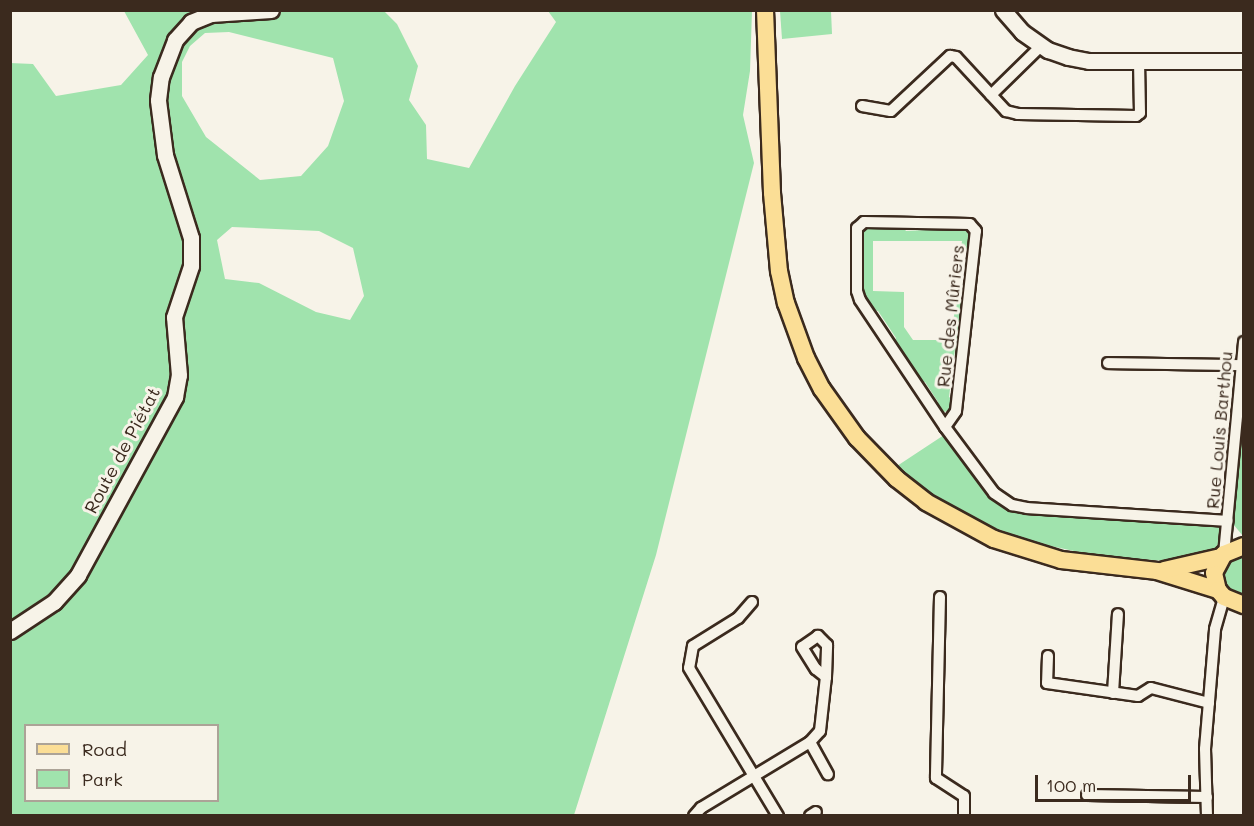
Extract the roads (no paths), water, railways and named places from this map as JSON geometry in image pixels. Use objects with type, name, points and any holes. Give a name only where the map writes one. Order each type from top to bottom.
[{"type":"main road","points":[[765,10],[774,231],[779,271],[796,333],[822,389],[838,415],[877,460],[926,502],[994,539],[1061,560],[1157,571],[1221,593],[1243,605]]},
{"type":"main road","points":[[1157,571],[1205,563],[1244,545]]},
{"type":"main road","points":[[1221,593],[1214,573],[1222,556]]},
{"type":"street","name":"Route de Piétat","points":[[10,631],[54,603],[78,574],[175,397],[179,375],[174,317],[191,266],[191,238],[165,155],[158,100],[161,77],[175,40],[191,22],[211,14],[271,10]]},
{"type":"street","points":[[1004,10],[1022,32],[1041,46],[1068,57],[1089,61],[1244,61]]},
{"type":"street","points":[[991,96],[1041,46]]},
{"type":"street","points":[[862,106],[891,111],[950,56],[956,57],[1006,111],[1018,114],[1136,116],[1140,113],[1139,62]]},
{"type":"street","name":"Rue des Mûriers","points":[[945,427],[956,411],[976,231],[970,224],[864,222],[857,228],[857,291],[860,300],[945,427],[980,478],[994,492],[1012,505],[1027,508],[1228,521]]},
{"type":"street","name":"Rue Louis Barthou","points":[[1222,556],[1228,521],[1244,342]]},
{"type":"street","points":[[1108,363],[1242,365]]},
{"type":"street","name":"Rue Louis Barthou","points":[[1228,521],[1232,531],[1244,545]]},
{"type":"street","points":[[1208,816],[1205,748],[1215,629],[1221,593]]},
{"type":"street","points":[[940,597],[936,778],[964,796],[963,816]]},
{"type":"street","points":[[752,602],[738,618],[693,646],[689,668],[778,816]]},
{"type":"street","points":[[1215,629],[1229,614],[1243,605]]},
{"type":"street","points":[[1113,693],[1118,614]]},
{"type":"street","points":[[1048,656],[1047,683],[1138,696],[1151,688],[1209,703]]},
{"type":"street","points":[[694,816],[701,808],[810,742],[820,730],[826,677]]},
{"type":"street","points":[[810,742],[828,774]]},
{"type":"street","points":[[1087,795],[1207,797]]}]
